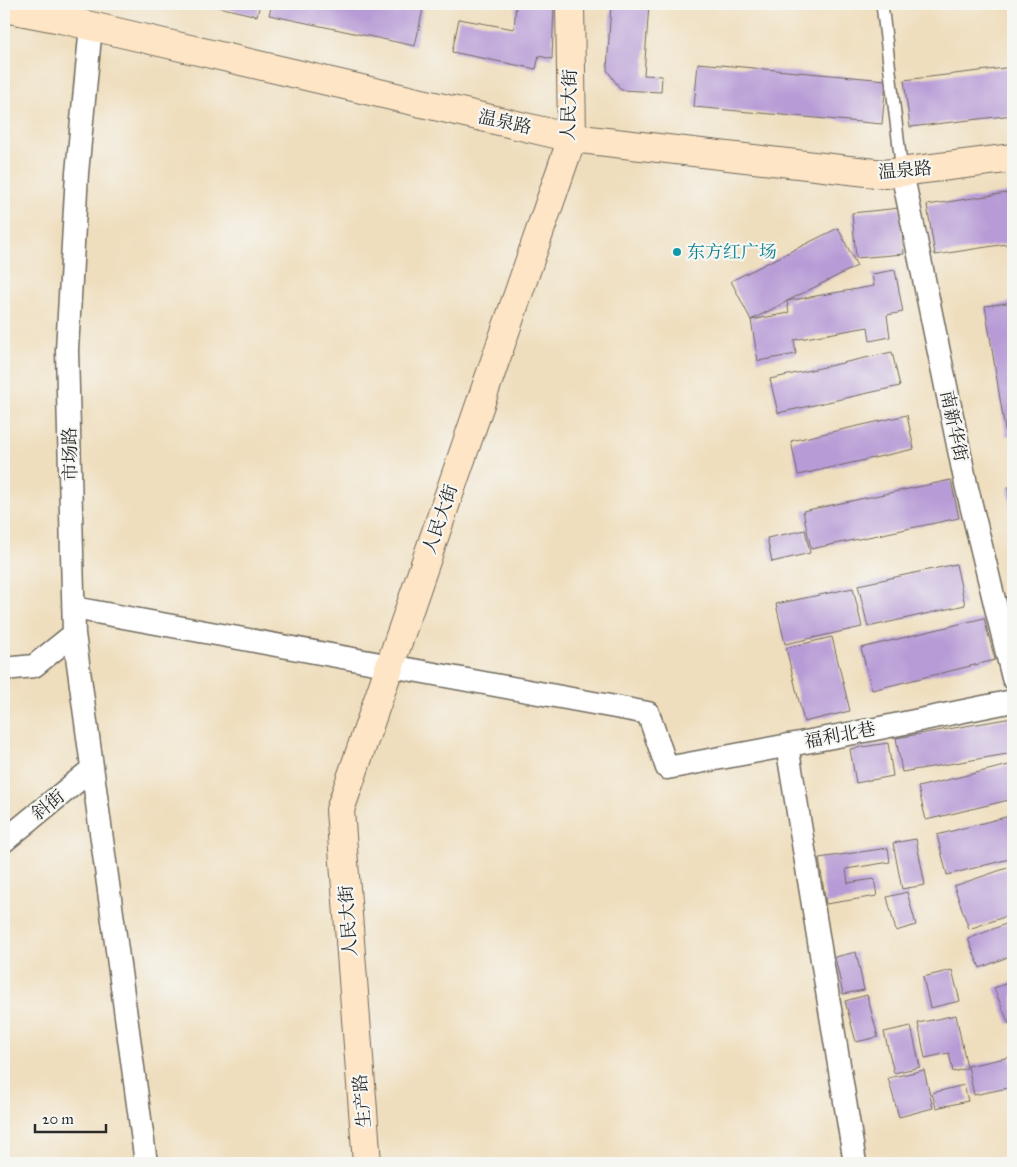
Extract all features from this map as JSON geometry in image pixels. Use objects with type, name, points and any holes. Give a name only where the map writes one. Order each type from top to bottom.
[{"type":"street","name":"人民大街","points":[[357,1038],[340,810],[572,138],[570,4]]},
{"type":"street","name":"温泉路","points":[[4,8],[91,26],[572,138],[884,174],[1013,158]]},
{"type":"street","name":"市场路","points":[[91,26],[76,173],[67,350],[74,634],[146,1163]]},
{"type":"street","name":"南新华街","points":[[902,172],[966,484],[1013,678]]},
{"type":"street","points":[[74,608],[389,666]]},
{"type":"street","points":[[4,669],[34,666],[74,634]]},
{"type":"street","name":"福利北巷","points":[[389,666],[648,713],[667,768],[1013,701]]},
{"type":"street","points":[[787,745],[855,1163]]},
{"type":"street","name":"斜街","points":[[4,841],[92,769]]},
{"type":"street","name":"生产路","points":[[357,1038],[367,1163]]},
{"type":"lane","points":[[882,4],[902,172]]},
{"type":"building","points":[[206,4],[260,4],[257,16]]},
{"type":"building","points":[[272,4],[424,4],[415,46],[269,15]]},
{"type":"building","points":[[516,4],[554,4],[552,59],[539,56],[536,69],[452,52],[459,19],[514,29]]},
{"type":"building","points":[[611,4],[649,4],[644,75],[662,76],[661,92],[621,90],[607,70]]},
{"type":"building","points":[[698,63],[886,80],[882,124],[694,107]]},
{"type":"building","points":[[1013,67],[1013,115],[910,127],[904,80]]},
{"type":"building","points":[[1013,192],[1013,243],[935,255],[927,205]]},
{"type":"building","points":[[900,208],[904,254],[856,258],[852,213]]},
{"type":"building","points":[[838,228],[857,266],[751,320],[731,281]]},
{"type":"building","points":[[895,270],[903,312],[887,315],[890,337],[870,341],[868,327],[794,340],[796,354],[758,361],[751,320],[789,313],[787,301],[874,286],[872,274]]},
{"type":"building","points":[[1013,302],[1013,435],[1006,436],[985,306]]},
{"type":"building","points":[[892,352],[900,386],[778,413],[770,379]]},
{"type":"building","points":[[907,415],[914,449],[798,475],[791,441]]},
{"type":"building","points":[[951,480],[959,518],[811,549],[803,511]]},
{"type":"building","points":[[1013,486],[1013,520],[1012,520],[1008,487]]},
{"type":"building","points":[[805,530],[810,553],[772,562],[767,538]]},
{"type":"building","points":[[956,564],[965,605],[868,627],[858,585]]},
{"type":"building","points":[[853,588],[862,627],[785,644],[776,604]]},
{"type":"building","points":[[984,618],[995,660],[872,690],[861,648]]},
{"type":"building","points":[[832,637],[850,711],[804,722],[786,648]]},
{"type":"building","points":[[1012,718],[1013,753],[902,772],[896,738]]},
{"type":"building","points":[[888,743],[893,776],[856,783],[850,749]]},
{"type":"building","points":[[1013,764],[1013,799],[926,820],[918,787]]},
{"type":"building","points":[[1013,815],[1013,858],[947,875],[937,835]]},
{"type":"building","points":[[916,839],[925,885],[902,889],[893,843]]},
{"type":"building","points":[[888,848],[890,862],[846,869],[848,883],[874,879],[877,896],[826,904],[819,858]]},
{"type":"building","points":[[1013,866],[1013,914],[969,929],[954,886]]},
{"type":"building","points":[[907,892],[916,925],[896,931],[887,897]]},
{"type":"building","points":[[1013,921],[1013,955],[980,968],[968,939]]},
{"type":"building","points":[[856,952],[864,990],[843,994],[835,957]]},
{"type":"building","points":[[952,970],[960,1001],[930,1008],[923,977]]},
{"type":"building","points":[[1013,981],[1013,1022],[1009,1024],[994,988]]},
{"type":"building","points":[[867,995],[878,1037],[856,1042],[845,1001]]},
{"type":"building","points":[[956,1015],[967,1068],[953,1072],[949,1053],[925,1058],[918,1023]]},
{"type":"building","points":[[911,1026],[920,1067],[894,1073],[884,1032]]},
{"type":"building","points":[[1010,1057],[1013,1087],[974,1095],[968,1066]]},
{"type":"building","points":[[924,1070],[933,1108],[899,1117],[888,1078]]},
{"type":"building","points":[[964,1085],[968,1101],[936,1108],[932,1093]]},
{"type":"place","name":"东方红广场","points":[[677,252]]}]
